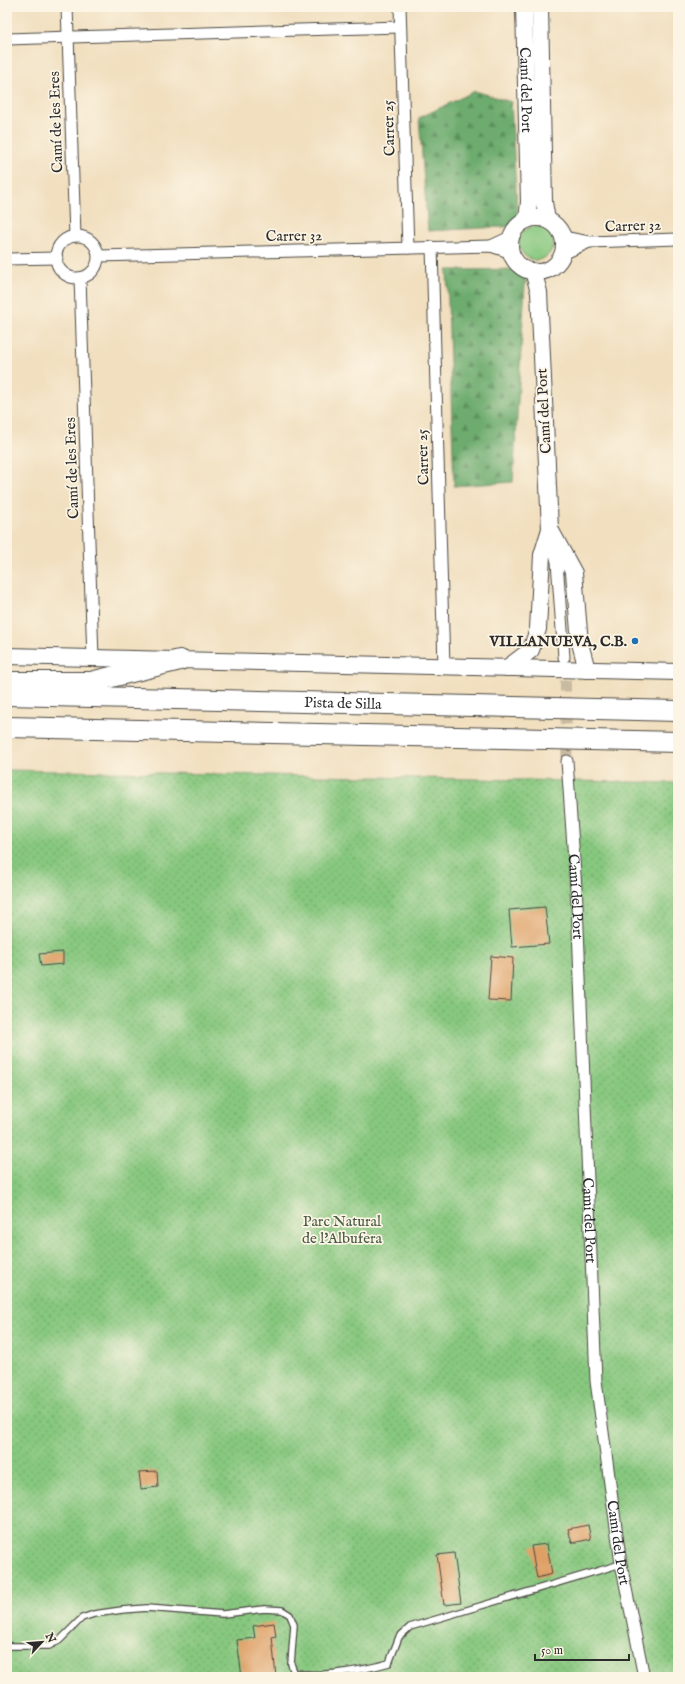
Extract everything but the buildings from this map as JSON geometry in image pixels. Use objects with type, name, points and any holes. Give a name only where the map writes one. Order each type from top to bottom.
[{"type":"highway","points":[[7,682],[91,682],[180,660]]},
{"type":"highway","name":"Pista de Silla","points":[[7,695],[678,711]]},
{"type":"highway","name":"Pista de Silla","points":[[7,727],[678,742]]},
{"type":"street","name":"Camí de les Eres","points":[[67,7],[75,236]]},
{"type":"street","name":"Carrer 25","points":[[400,7],[408,248]]},
{"type":"street","name":"Camí del Port","points":[[524,7],[529,202],[527,220]]},
{"type":"street","name":"Camí del Port","points":[[540,7],[544,202],[547,220]]},
{"type":"street","points":[[7,39],[400,27]]},
{"type":"street","points":[[540,218],[547,220],[554,224],[563,237],[564,245],[559,261],[540,271],[520,265],[512,253],[510,244],[512,236],[518,226],[527,220],[540,218]]},
{"type":"street","points":[[75,236],[88,239],[97,249],[98,256],[98,263],[95,269],[90,274],[80,278],[70,277],[64,274],[59,268],[57,258],[58,248],[63,242],[75,236]]},
{"type":"street","name":"Carrer 32","points":[[491,246],[512,236]]},
{"type":"street","name":"Carrer 32","points":[[563,237],[589,242],[678,239]]},
{"type":"street","name":"Carrer 32","points":[[562,254],[589,242]]},
{"type":"street","name":"Carrer 32","points":[[98,256],[491,246],[512,253]]},
{"type":"street","name":"Carrer 25","points":[[432,247],[444,666]]},
{"type":"street","points":[[7,259],[57,258]]},
{"type":"street","name":"Camí del Port","points":[[540,271],[538,292],[550,529],[557,562],[564,657]]},
{"type":"street","name":"Camí de les Eres","points":[[80,278],[94,658]]},
{"type":"street","name":"Camí del Port","points":[[507,668],[531,650],[538,629],[542,555],[550,529]]},
{"type":"street","name":"Camí del Port","points":[[550,529],[574,573],[580,643],[587,670]]},
{"type":"street","points":[[7,656],[678,672]]},
{"type":"street","name":"Camí del Port","points":[[567,761],[576,896],[596,1381],[621,1564],[644,1677]]},
{"type":"lane","points":[[7,1646],[49,1646],[60,1640],[82,1618],[94,1614],[122,1610],[147,1608],[223,1614],[264,1609],[282,1610],[290,1615],[294,1625],[291,1664],[294,1672],[307,1675],[371,1668],[389,1663],[400,1637],[410,1627],[621,1564]]},
{"type":"green space","points":[[475,91],[511,102],[518,226],[428,231],[419,118]]},
{"type":"green space","points":[[536,226],[548,231],[553,243],[548,255],[536,260],[524,255],[519,243],[524,231]]},
{"type":"green space","points":[[526,269],[513,482],[454,486],[447,270]]},
{"type":"green space","name":"Parc Natural de l'Albufera","points":[[7,770],[678,783],[678,1677],[7,1677]]},
{"type":"tunnel","points":[[565,664],[567,761]]},
{"type":"place","name":"VILLANUEVA, C.B.","points":[[635,641]]}]
